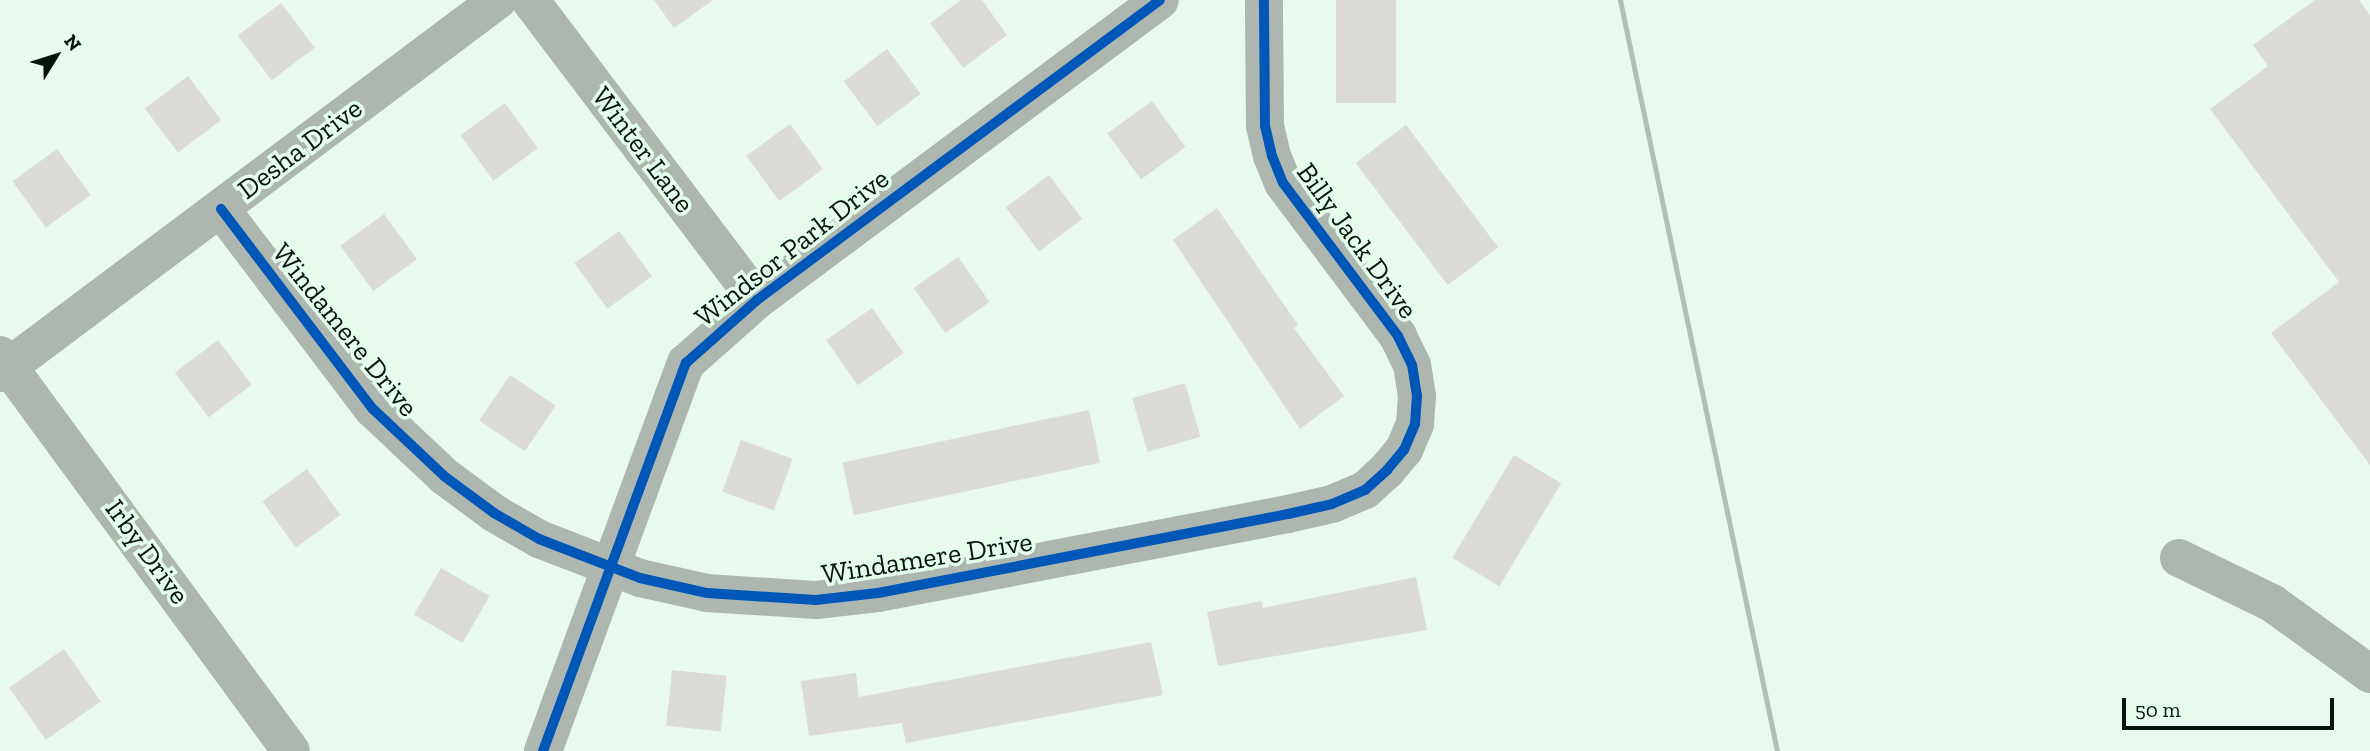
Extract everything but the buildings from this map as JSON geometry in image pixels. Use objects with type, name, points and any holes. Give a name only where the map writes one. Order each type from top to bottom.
[{"type":"street","name":"Desha Drive","points":[[3,365],[221,209],[498,0]]},
{"type":"street","name":"Winter Lane","points":[[530,0],[757,300]]},
{"type":"street","name":"Windsor Park Drive","points":[[543,751],[685,363],[757,300],[1160,0]]},
{"type":"street","name":"Billy Jack Drive","points":[[1264,0],[1265,126],[1272,156],[1283,183],[1398,336],[1412,365],[1417,396],[1415,424]]},
{"type":"street","name":"Windamere Drive","points":[[221,209],[373,409],[444,476],[494,513],[539,538],[610,567],[708,593],[760,599],[816,600],[878,593],[1332,504],[1365,490],[1387,470],[1404,450],[1415,424]]},
{"type":"street","name":"Irby Drive","points":[[3,365],[291,751]]},
{"type":"street","points":[[2179,558],[2272,603],[2370,674]]},
{"type":"railway","points":[[1620,0],[1777,751]]},
{"type":"cycle path","points":[[543,751],[686,363],[757,300],[1160,0]]},
{"type":"cycle path","points":[[221,209],[373,409],[444,476],[494,513],[539,539],[640,578],[707,593],[816,600],[878,593],[1288,514],[1332,504],[1365,490],[1387,470],[1404,450],[1415,424],[1417,396],[1412,365],[1398,336],[1283,183],[1272,156],[1265,126],[1264,0]]}]
